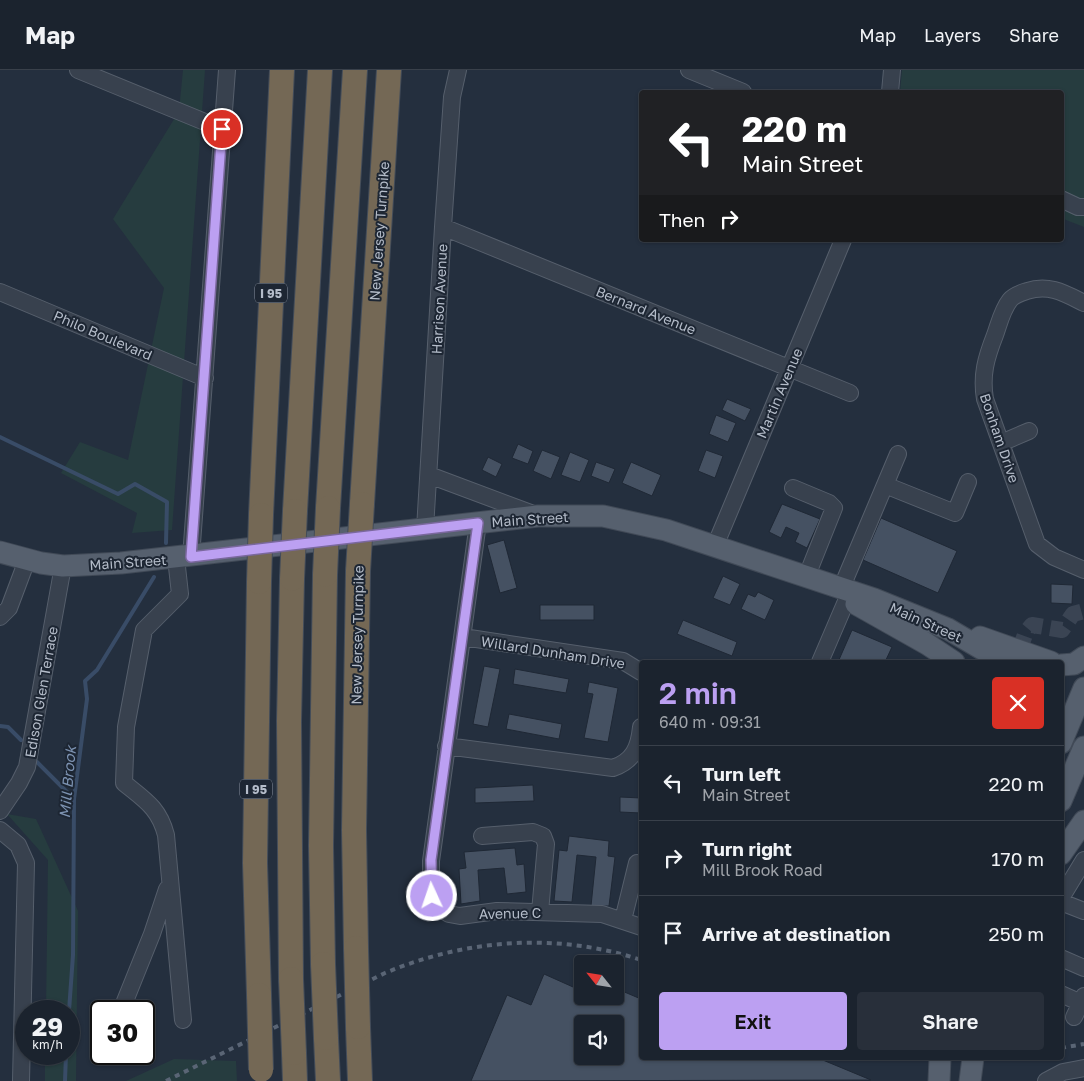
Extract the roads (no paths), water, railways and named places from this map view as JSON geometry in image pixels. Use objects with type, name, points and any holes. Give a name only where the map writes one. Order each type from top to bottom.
[{"type":"highway","name":"I 95","points":[[262,1076],[255,854],[259,582],[282,70]]},
{"type":"highway","name":"I 95","points":[[295,1081],[291,979],[289,721],[292,579],[320,70]]},
{"type":"highway","points":[[328,1081],[323,964],[321,846],[325,575],[354,70]]},
{"type":"highway","name":"New Jersey Turnpike","points":[[360,1081],[354,830],[358,571],[389,70]]},
{"type":"main road","name":"Main Street","points":[[0,552],[27,560],[63,566],[184,557],[538,516],[602,516],[634,521],[715,546],[810,579],[844,594],[943,658]]},
{"type":"main road","name":"Main Street","points":[[844,594],[874,598],[948,629],[1001,660]]},
{"type":"main road","points":[[948,629],[982,638],[1045,660]]},
{"type":"main road","points":[[1064,665],[1074,664],[1084,657]]},
{"type":"main road","points":[[1064,732],[1070,711],[1084,688]]},
{"type":"main road","points":[[1064,794],[1084,747]]},
{"type":"main road","points":[[1064,850],[1082,828]]},
{"type":"main road","points":[[939,1060],[939,1081]]},
{"type":"main road","points":[[970,1081],[973,1060]]},
{"type":"street","points":[[78,70],[222,129]]},
{"type":"street","points":[[182,1020],[166,835],[161,820],[152,805],[124,783],[126,727],[144,630],[180,594],[205,378],[226,70]]},
{"type":"street","name":"Harrison Avenue","points":[[425,529],[430,475],[452,97],[458,70]]},
{"type":"street","points":[[689,70],[738,90]]},
{"type":"street","points":[[890,90],[892,70]]},
{"type":"street","points":[[1064,200],[1078,207],[1084,207]]},
{"type":"street","name":"Bernard Avenue","points":[[443,227],[850,393]]},
{"type":"street","name":"Martin Avenue","points":[[715,546],[842,242]]},
{"type":"street","name":"Bonham Drive","points":[[1084,303],[1058,290],[1040,287],[1021,293],[1011,299],[984,364],[982,384],[985,399],[1038,544],[1054,557],[1084,570]]},
{"type":"street","name":"Philo Boulevard","points":[[0,292],[205,378]]},
{"type":"street","points":[[1001,443],[1029,431]]},
{"type":"street","points":[[821,660],[898,454]]},
{"type":"street","points":[[430,475],[538,516]]},
{"type":"street","points":[[885,485],[955,513],[968,482]]},
{"type":"street","points":[[793,488],[830,503],[834,508],[810,579]]},
{"type":"street","name":"Avenue C","points":[[478,523],[429,880],[432,896],[438,906],[449,914],[460,916],[497,911],[602,914],[639,926]]},
{"type":"street","points":[[0,618],[9,608],[27,560]]},
{"type":"street","name":"Edison Glen Terrace","points":[[0,811],[19,784],[27,767],[63,566]]},
{"type":"street","name":"Willard Dunham Drive","points":[[463,637],[623,661],[639,671]]},
{"type":"street","points":[[446,746],[612,768],[624,764],[633,756],[639,745]]},
{"type":"street","points":[[0,830],[18,845],[26,862],[21,1081]]},
{"type":"street","points":[[482,836],[533,832],[543,836],[546,844],[540,912]]},
{"type":"street","points":[[1064,893],[1084,860]]},
{"type":"street","points":[[621,920],[625,912],[637,864]]},
{"type":"street","points":[[125,1000],[152,934],[169,882]]},
{"type":"street","points":[[1064,903],[1084,911]]},
{"type":"street","points":[[1064,959],[1084,968]]},
{"type":"street","points":[[1064,997],[1077,1010]]},
{"type":"street","points":[[930,1081],[938,1060]]},
{"type":"street","points":[[1046,1081],[1064,1072],[1081,1073]]},
{"type":"waterway","name":"Mill Brook","points":[[0,437],[118,494],[135,484],[167,502],[166,543]]},
{"type":"waterway","name":"Mill Brook","points":[[70,1000],[73,955],[74,799],[87,699],[85,681],[97,670],[154,577]]},
{"type":"waterway","points":[[0,726],[8,727],[21,740]]},
{"type":"waterway","points":[[37,762],[74,799]]},
{"type":"waterway","name":"Mill Brook","points":[[65,1081],[66,1065]]},
{"type":"tunnel","points":[[1019,651],[1026,632],[1032,625],[1062,630],[1073,614],[1084,611]]},
{"type":"railway","points":[[166,1081],[385,973],[447,953],[512,943],[544,943],[577,945],[639,959]]},
{"type":"railway","points":[[1064,1047],[1084,1044]]}]
